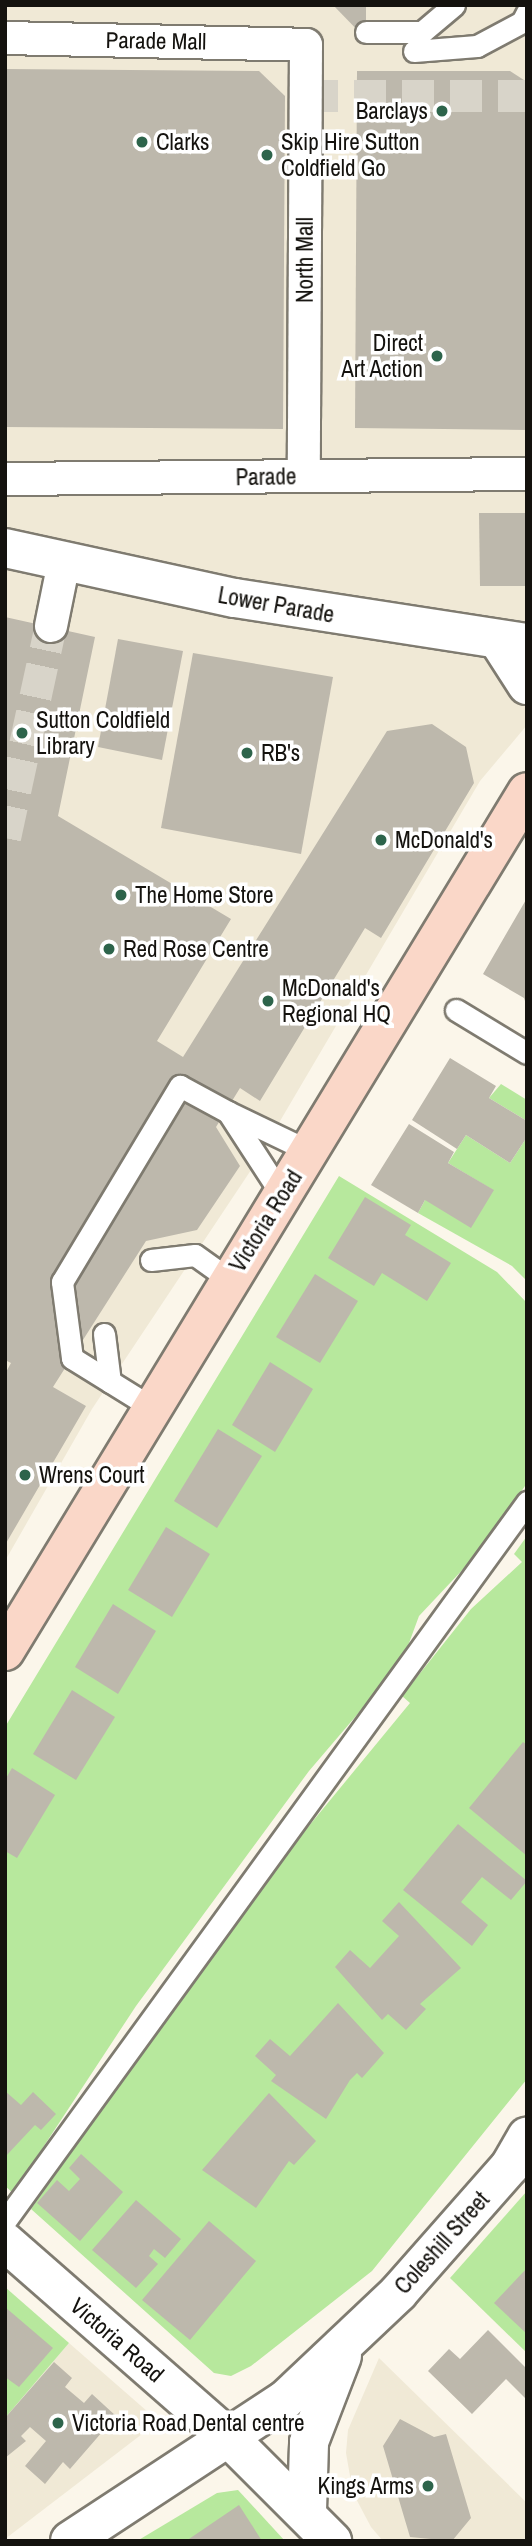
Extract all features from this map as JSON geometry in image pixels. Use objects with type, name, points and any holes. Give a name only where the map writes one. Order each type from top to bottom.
[{"type":"main road","name":"Victoria Road","points":[[5,1651],[527,792]]},
{"type":"street","name":"Parade Mall","points":[[5,38],[306,44]]},
{"type":"street","name":"North Mall","points":[[304,476],[306,44]]},
{"type":"street","name":"Parade","points":[[5,479],[527,474]]},
{"type":"street","name":"Lower Parade","points":[[5,548],[64,562],[513,643],[527,685]]},
{"type":"street","points":[[51,626],[64,562]]},
{"type":"street","name":"Coleshill Street","points":[[71,2541],[285,2400],[349,2341],[510,2166],[527,2137]]},
{"type":"street","name":"Victoria Road","points":[[5,2242],[229,2438],[307,2511],[332,2541]]},
{"type":"street","name":"Coleshill Street","points":[[307,2511],[309,2442],[349,2341]]},
{"type":"lane","points":[[366,32],[422,32],[454,5]]},
{"type":"lane","points":[[414,51],[477,46],[522,22],[527,12]]},
{"type":"lane","points":[[456,1010],[527,1053]]},
{"type":"lane","points":[[151,1407],[72,1358],[62,1282],[180,1086],[309,1151]]},
{"type":"lane","points":[[228,1112],[282,1195]]},
{"type":"lane","points":[[151,1260],[195,1255],[230,1280]]},
{"type":"lane","points":[[104,1334],[110,1382]]},
{"type":"lane","points":[[5,2221],[527,1502]]},
{"type":"shaded area","points":[[5,5],[523,5],[527,19],[527,725],[480,781],[253,1167],[92,1409],[5,1561]]},
{"type":"shaded area","points":[[69,2343],[148,2412],[146,2431],[5,2539],[5,2418]]},
{"type":"shaded area","points":[[379,2358],[527,2503],[527,2541],[383,2541],[371,2527],[353,2493],[346,2453],[348,2430]]},
{"type":"green space","points":[[501,1084],[527,1100],[527,1121],[489,1098]]},
{"type":"green space","points":[[466,1135],[510,1163],[527,1137],[527,1281],[512,1266],[418,1213],[425,1200],[493,1190],[448,1163]]},
{"type":"green space","points":[[339,1176],[497,1272],[527,1303],[527,1483],[483,1548],[419,1616],[402,1662],[309,1771],[136,2006],[13,2193],[5,2186],[5,1727]]},
{"type":"green space","points":[[527,1536],[527,2079],[372,2271],[251,2366],[231,2376],[214,2373],[31,2209],[276,1866],[410,1703],[402,1696],[471,1609],[522,1562],[514,1554]]},
{"type":"green space","points":[[527,2191],[527,2353],[450,2278]]},
{"type":"green space","points":[[5,2287],[69,2343],[5,2418]]},
{"type":"green space","points":[[238,2490],[285,2541],[137,2541],[217,2493]]},
{"type":"building","points":[[333,5],[366,5],[366,39]]},
{"type":"building","points":[[5,69],[259,71],[285,96],[283,429],[5,427]]},
{"type":"building","points":[[357,71],[510,71],[527,82],[527,430],[355,428]]},
{"type":"building","points":[[479,513],[527,513],[527,586],[480,586]]},
{"type":"building","points":[[5,617],[95,637],[58,816],[231,919],[157,1041],[183,1057],[387,731],[432,724],[466,747],[474,783],[381,938],[365,928],[260,1101],[240,1088],[216,1127],[240,1166],[197,1230],[146,1241],[53,1387],[86,1406],[5,1545],[5,1374],[11,1363],[5,1360]]},
{"type":"building","points":[[118,639],[183,651],[162,760],[98,747]]},
{"type":"building","name":"RB's","points":[[193,653],[333,677],[301,854],[161,828]]},
{"type":"building","points":[[527,898],[527,1007],[524,998],[483,974]]},
{"type":"building","points":[[450,1058],[496,1086],[489,1098],[527,1121],[527,1137],[510,1163],[466,1135],[457,1149],[412,1120]]},
{"type":"building","points":[[409,1124],[454,1152],[448,1163],[494,1190],[471,1228],[425,1200],[418,1213],[371,1185]]},
{"type":"building","points":[[365,1197],[411,1225],[405,1235],[451,1263],[427,1301],[382,1273],[374,1286],[328,1258]]},
{"type":"building","points":[[315,1274],[358,1301],[320,1363],[276,1337]]},
{"type":"building","points":[[270,1362],[313,1389],[275,1452],[232,1425]]},
{"type":"building","points":[[218,1429],[262,1456],[217,1528],[174,1501]]},
{"type":"building","points":[[166,1527],[210,1554],[172,1617],[128,1590]]},
{"type":"building","points":[[113,1604],[156,1631],[118,1694],[75,1667]]},
{"type":"building","points":[[72,1690],[115,1717],[76,1780],[33,1754]]},
{"type":"building","points":[[523,1742],[527,1745],[527,1856],[469,1808]]},
{"type":"building","points":[[12,1768],[55,1795],[17,1858],[5,1851],[5,1780]]},
{"type":"building","points":[[458,1824],[527,1881],[511,1900],[482,1877],[461,1902],[488,1925],[472,1946],[403,1890]]},
{"type":"building","points":[[399,1902],[461,1968],[420,2004],[426,2009],[406,2030],[388,2014],[382,2020],[335,1967],[350,1950],[370,1968],[399,1936],[382,1921]]},
{"type":"building","points":[[338,2003],[384,2053],[362,2078],[357,2073],[350,2080],[326,2119],[271,2081],[276,2075],[255,2056],[270,2039],[290,2056]]},
{"type":"building","points":[[5,2091],[21,2105],[33,2092],[56,2114],[41,2130],[35,2125],[5,2157]]},
{"type":"building","points":[[269,2093],[316,2141],[294,2165],[289,2161],[256,2208],[202,2170]]},
{"type":"building","points":[[81,2154],[123,2192],[80,2241],[37,2203],[57,2180],[69,2191],[80,2179],[69,2168]]},
{"type":"building","points":[[136,2200],[181,2239],[165,2258],[154,2249],[149,2256],[158,2264],[136,2288],[92,2250]]},
{"type":"building","points":[[209,2221],[256,2261],[190,2340],[142,2300]]},
{"type":"building","points":[[527,2268],[527,2334],[494,2303]]},
{"type":"building","points":[[5,2307],[53,2348],[19,2387],[5,2377]]},
{"type":"building","points":[[488,2330],[527,2369],[527,2400],[506,2379],[472,2414],[428,2371],[449,2349],[460,2359]]},
{"type":"building","name":"Victoria Road Dental centre","points":[[54,2362],[72,2378],[65,2387],[84,2403],[92,2394],[116,2416],[70,2469],[63,2462],[45,2484],[25,2466],[46,2441],[30,2427],[21,2436],[26,2441],[5,2458],[5,2418]]},
{"type":"building","name":"Kings Arms","points":[[400,2419],[434,2437],[446,2434],[471,2518],[452,2541],[410,2537],[383,2446]]},
{"type":"building","points":[[239,2505],[262,2541],[186,2541],[211,2524]]},
{"type":"tunnel","points":[[306,96],[527,96]]},
{"type":"tunnel","points":[[5,838],[51,626]]},
{"type":"place","name":"Barclays","points":[[442,111]]},
{"type":"place","name":"Clarks","points":[[142,142]]},
{"type":"place","name":"Skip Hire Sutton Coldfield Go","points":[[267,155]]},
{"type":"place","name":"Direct Art Action","points":[[437,356]]},
{"type":"place","name":"Sutton Coldfield Library","points":[[22,733]]},
{"type":"place","name":"RB's","points":[[247,753]]},
{"type":"place","name":"McDonald's","points":[[381,840]]},
{"type":"place","name":"The Home Store","points":[[121,895]]},
{"type":"place","name":"Red Rose Centre","points":[[109,949]]},
{"type":"place","name":"McDonald's Regional HQ","points":[[268,1001]]},
{"type":"place","name":"Wrens Court","points":[[25,1475]]},
{"type":"place","name":"Victoria Road Dental centre","points":[[58,2423]]},
{"type":"place","name":"Kings Arms","points":[[428,2486]]}]
